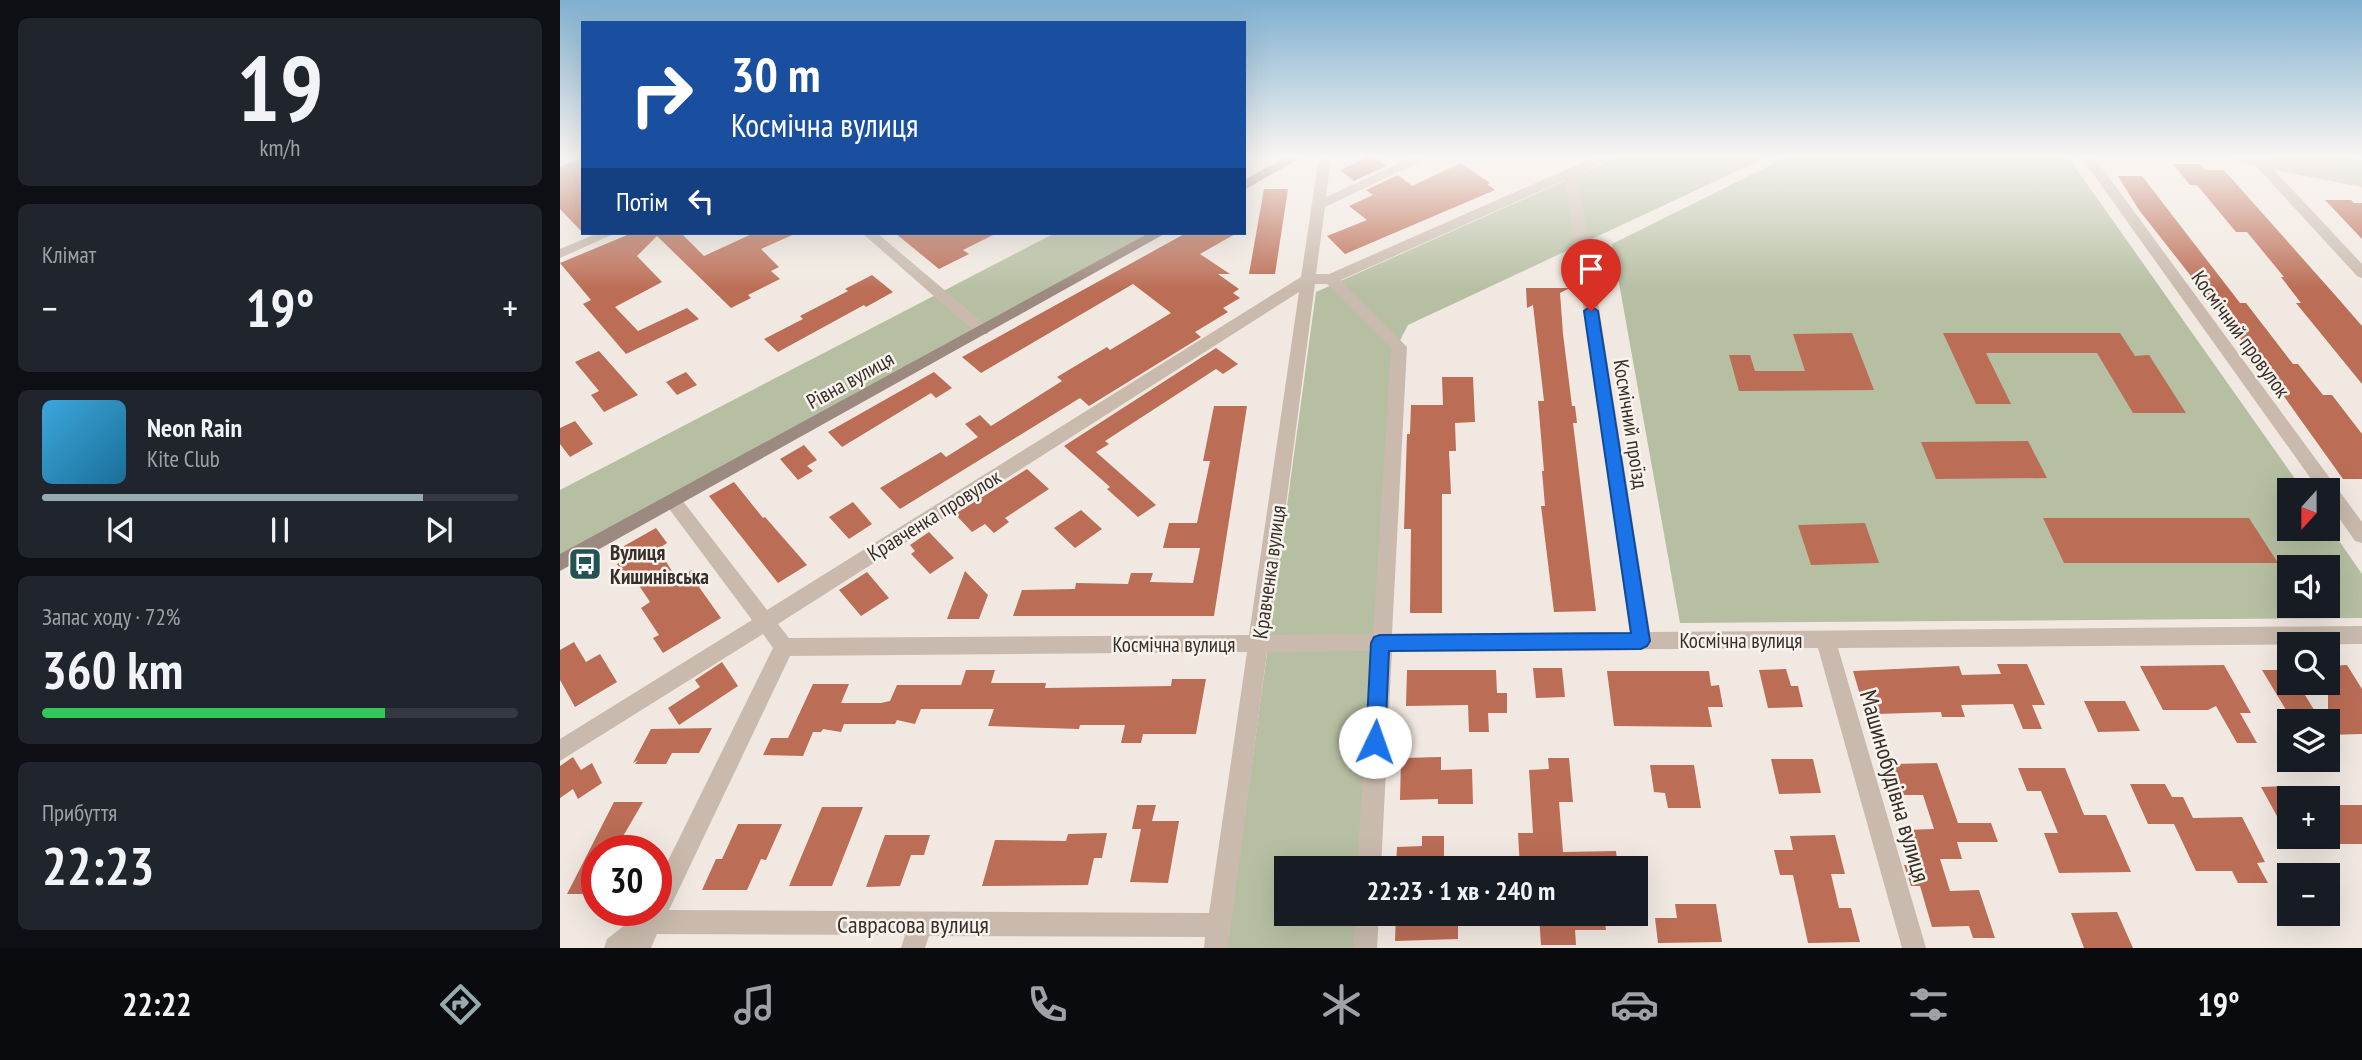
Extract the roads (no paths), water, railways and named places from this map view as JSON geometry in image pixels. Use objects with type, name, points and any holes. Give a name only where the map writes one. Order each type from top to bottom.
[{"type":"street","name":"Кравченка вулиця","points":[[1218,937],[1319,201]]},
{"type":"street","points":[[1318,205],[1326,201]]},
{"type":"street","points":[[1308,279],[1331,279],[1507,201]]},
{"type":"street","name":"Космічний проїзд","points":[[1575,201],[1641,641]]},
{"type":"street","name":"Космічний провулок","points":[[2119,201],[2362,536]]},
{"type":"street","points":[[2297,201],[2362,274]]},
{"type":"street","points":[[560,254],[604,235]]},
{"type":"street","points":[[871,235],[982,330]]},
{"type":"street","name":"Рівна вулиця","points":[[560,563],[1155,235]]},
{"type":"street","name":"Кравченка провулок","points":[[560,751],[1308,279]]},
{"type":"street","points":[[1331,279],[1399,347],[1370,856]]},
{"type":"street","points":[[672,879],[784,647],[673,501]]},
{"type":"street","name":"Космічна вулиця","points":[[784,647],[2362,635]]},
{"type":"street","name":"Машинобудівна вулиця","points":[[1826,639],[1914,948]]},
{"type":"street","name":"Саврасова вулиця","points":[[672,922],[920,924],[1218,937]]},
{"type":"street","points":[[913,948],[920,924]]},
{"type":"street","points":[[616,948],[646,926]]},
{"type":"street","points":[[638,948],[649,926]]},
{"type":"street","points":[[1365,948],[1366,926]]},
{"type":"place","name":"Вулиця Кишинівська","points":[[585,564]]}]
